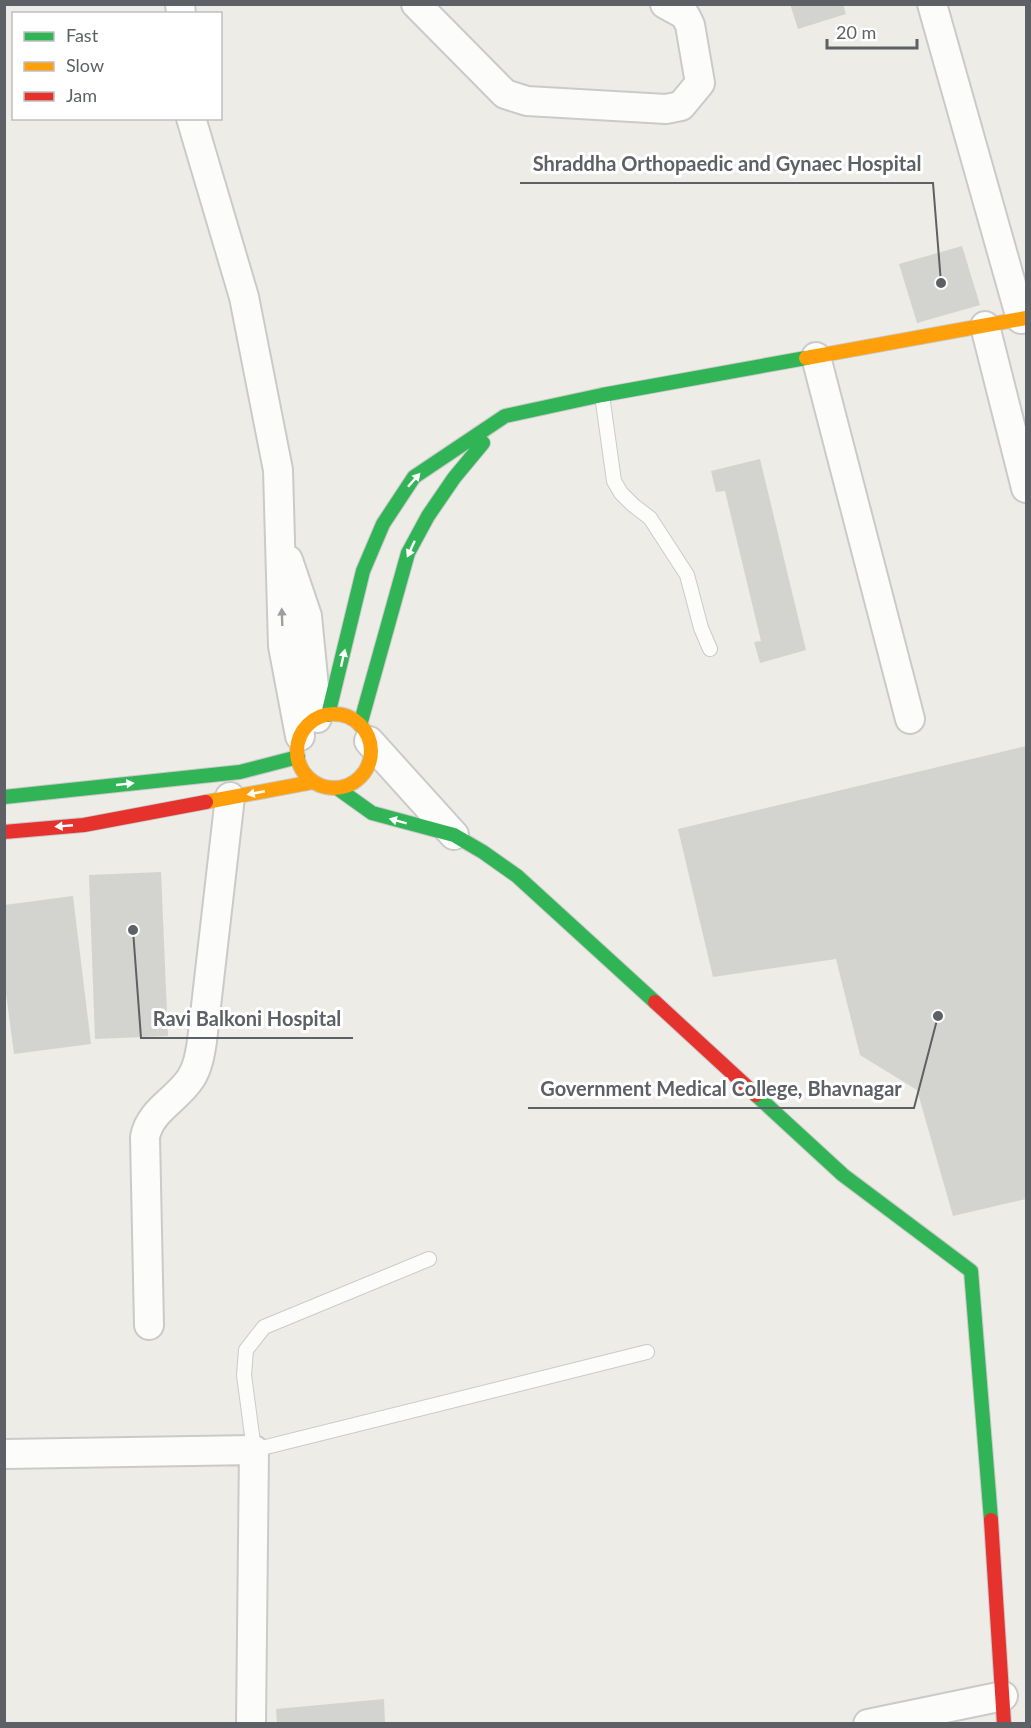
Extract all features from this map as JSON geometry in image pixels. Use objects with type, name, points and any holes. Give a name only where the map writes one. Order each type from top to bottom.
[{"type":"main road","points":[[505,416],[454,478],[428,516],[408,553],[365,733],[370,757],[367,768],[350,784],[337,788],[325,787],[313,782],[304,773],[311,732],[363,571],[383,524],[414,477],[505,416],[602,395],[1024,318]]},
{"type":"main road","points":[[4,797],[240,772],[340,715],[351,718],[365,733]]},
{"type":"main road","points":[[4,832],[84,825],[313,782]]},
{"type":"main road","points":[[337,788],[372,813],[454,835],[517,876],[843,1175],[971,1271],[996,1579],[1003,1710]]},
{"type":"street","points":[[416,4],[505,94],[527,100],[666,109],[681,106],[700,83],[690,25],[685,15],[665,4]]},
{"type":"street","points":[[932,4],[1024,318]]},
{"type":"street","points":[[192,120],[244,297],[278,470],[283,646],[311,732]]},
{"type":"street","points":[[985,326],[1026,488]]},
{"type":"street","points":[[816,357],[910,718]]},
{"type":"street","points":[[365,733],[454,835]]},
{"type":"street","points":[[149,1325],[145,1137],[147,1125],[190,1080],[198,1065],[230,797]]},
{"type":"street","points":[[4,1454],[254,1450],[251,1724]]},
{"type":"street","points":[[868,1724],[1003,1710]]},
{"type":"lane","points":[[602,395],[614,481],[621,493],[650,518],[687,574],[701,628],[710,649]]},
{"type":"lane","points":[[429,1259],[264,1327],[246,1350],[244,1375],[254,1450],[647,1352]]},
{"type":"building","points":[[790,4],[843,4],[846,14],[798,29]]},
{"type":"building","points":[[962,246],[980,305],[917,323],[899,264]]},
{"type":"building","points":[[760,459],[806,650],[760,663],[754,642],[761,641],[725,491],[716,492],[711,471]]},
{"type":"building","points":[[1026,746],[1026,1199],[953,1216],[917,1090],[860,1055],[836,959],[713,977],[678,829]]},
{"type":"building","points":[[161,872],[168,1036],[95,1039],[89,875]]},
{"type":"building","points":[[73,896],[91,1044],[14,1054],[4,978],[4,905]]},
{"type":"building","points":[[384,1699],[385,1724],[277,1724],[276,1709]]},
{"type":"traffic: fast","points":[[328,715],[363,571],[383,524],[414,477],[505,416],[602,395],[806,358]]},
{"type":"traffic: fast","points":[[360,725],[408,553],[428,516],[454,478],[483,443]]},
{"type":"traffic: fast","points":[[4,797],[240,772],[298,757]]},
{"type":"traffic: fast","points":[[337,788],[372,813],[454,835],[483,852],[517,876],[655,1002]]},
{"type":"traffic: fast","points":[[756,1095],[843,1175],[971,1271],[991,1520]]},
{"type":"traffic: slow","points":[[806,358],[1026,318]]},
{"type":"traffic: slow","points":[[334,714],[348,717],[360,725],[368,737],[371,751],[368,765],[360,777],[348,785],[334,788],[320,785],[308,777],[300,765],[297,751],[300,737],[308,725],[320,717],[334,714]]},
{"type":"traffic: slow","points":[[206,802],[313,782]]},
{"type":"traffic: jam","points":[[4,832],[84,825],[206,802]]},
{"type":"traffic: jam","points":[[655,1002],[756,1095]]},
{"type":"traffic: jam","points":[[991,1520],[1004,1724]]},
{"type":"place","name":"Shraddha Orthopaedic and Gynaec Hospital","points":[[941,283]]},
{"type":"place","name":"Ravi Balkoni Hospital","points":[[133,930]]},
{"type":"place","name":"Government Medical College, Bhavnagar","points":[[938,1016]]}]
